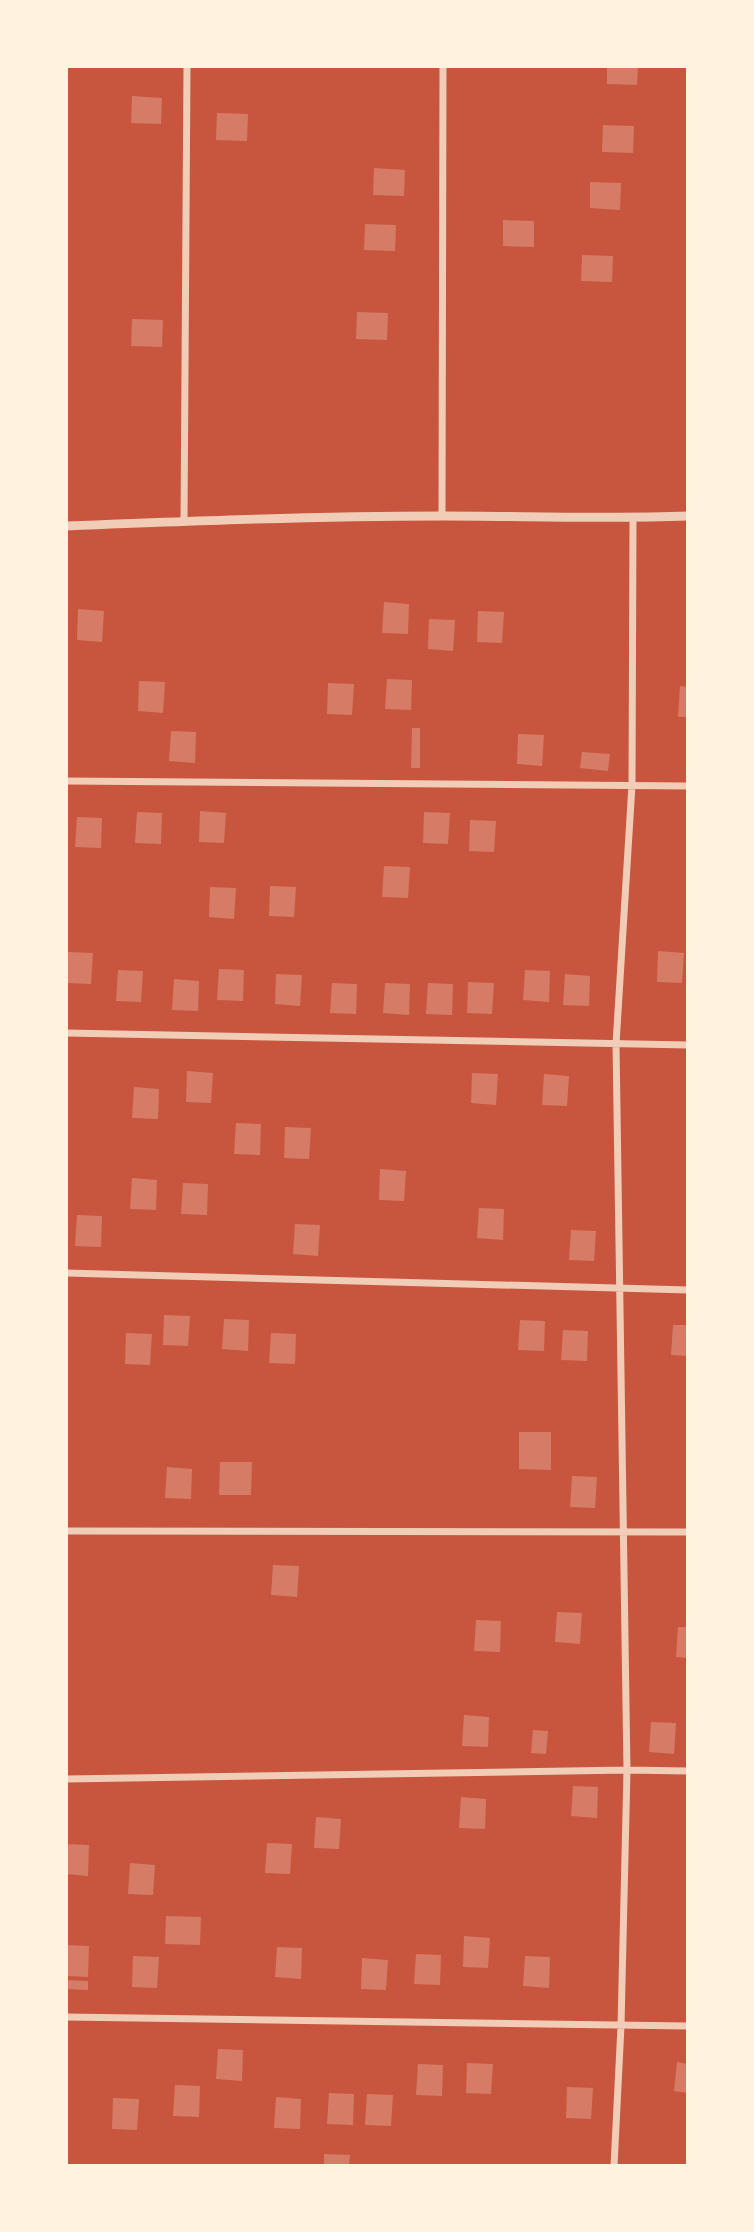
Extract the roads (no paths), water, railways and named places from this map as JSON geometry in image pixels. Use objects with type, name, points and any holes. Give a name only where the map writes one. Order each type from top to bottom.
[{"type":"street","points":[[184,521],[187,66]]},
{"type":"street","points":[[442,516],[443,66]]},
{"type":"street","points":[[66,527],[184,521],[442,516],[688,516]]},
{"type":"street","points":[[614,2165],[621,2025],[627,1770],[616,1044],[632,785],[634,518]]},
{"type":"street","points":[[66,780],[688,786]]},
{"type":"street","points":[[66,1033],[688,1045]]},
{"type":"street","points":[[66,1273],[688,1290]]},
{"type":"street","points":[[66,1531],[688,1532]]},
{"type":"street","points":[[66,1779],[688,1771]]},
{"type":"street","points":[[66,2017],[688,2026]]}]
